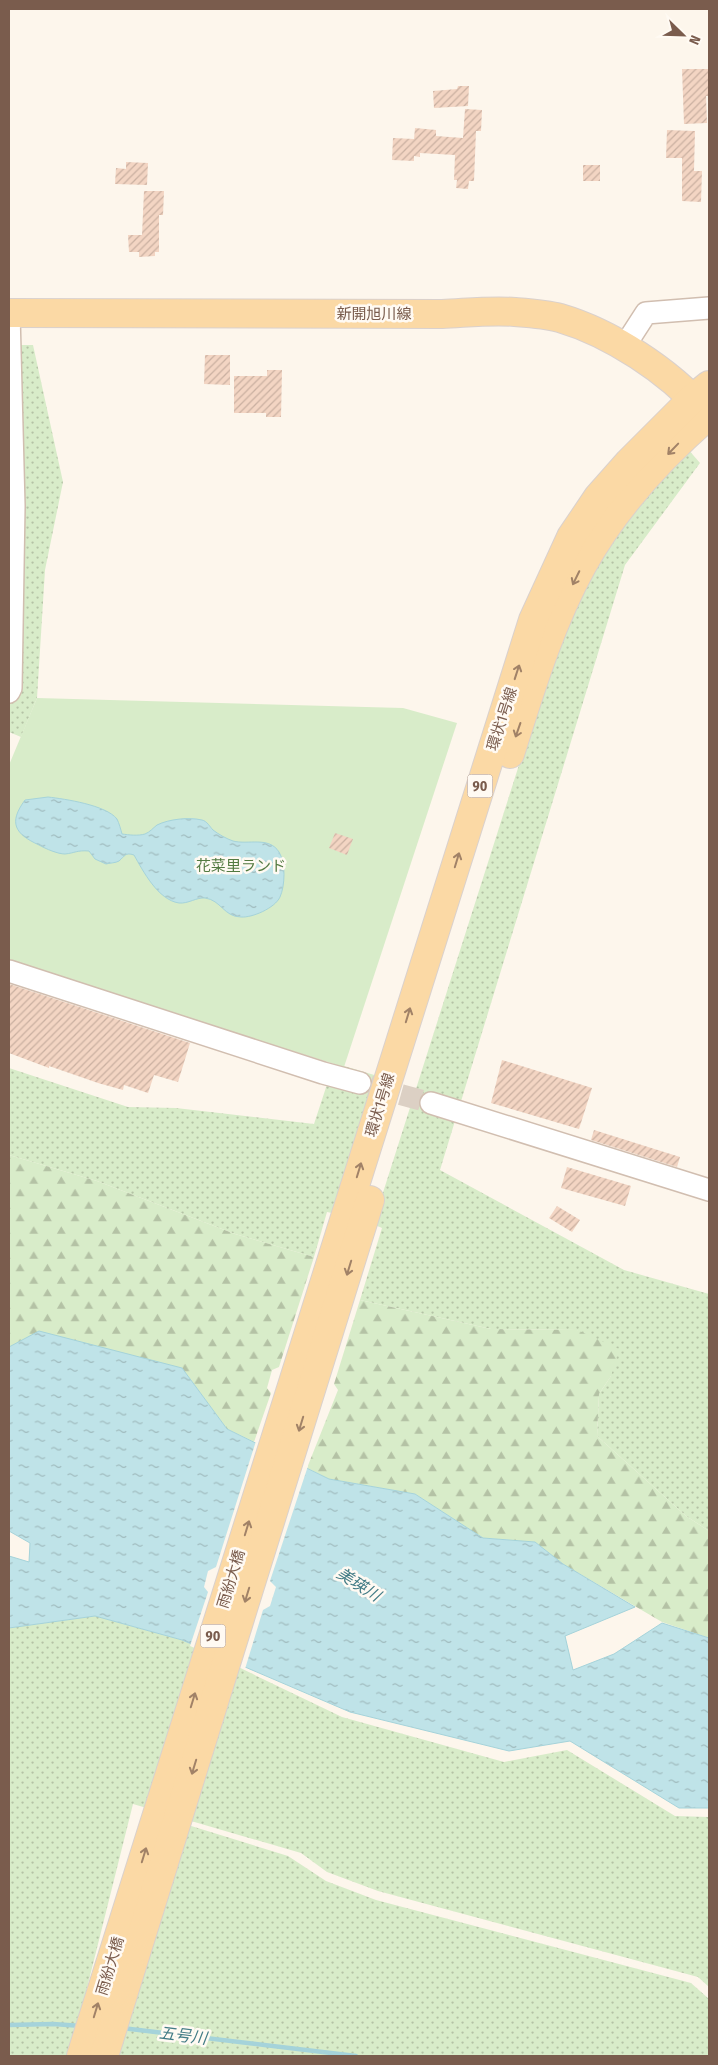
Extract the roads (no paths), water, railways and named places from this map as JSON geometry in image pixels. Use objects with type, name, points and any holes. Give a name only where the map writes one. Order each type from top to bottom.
[{"type":"main road","name":"新開旭川線","points":[[9,313],[442,314],[514,312],[560,318],[624,347],[706,406]]},
{"type":"main road","name":"環状1号線","points":[[354,1219],[553,629],[582,565],[611,520],[647,476],[678,443],[706,406]]},
{"type":"main road","name":"雨紛大橋","points":[[81,2056],[354,1219]]},
{"type":"main road","name":"雨紛大橋","points":[[104,2056],[354,1219]]},
{"type":"street","points":[[624,347],[646,313],[709,308]]},
{"type":"street","points":[[9,313],[11,507],[9,692]]},
{"type":"street","points":[[9,971],[360,1083]]},
{"type":"street","points":[[431,1103],[709,1190]]},
{"type":"water","points":[[48,797],[95,806],[112,814],[117,819],[122,834],[142,835],[162,823],[179,819],[197,819],[204,821],[215,832],[233,841],[270,844],[279,852],[283,862],[284,881],[280,897],[263,912],[246,917],[235,916],[226,912],[210,899],[202,898],[179,903],[171,901],[152,884],[134,855],[127,854],[118,862],[106,864],[95,859],[89,851],[65,854],[48,850],[24,837],[17,827],[16,821],[25,800]]},
{"type":"water","name":"美瑛川","points":[[39,1331],[182,1368],[227,1429],[329,1479],[415,1494],[483,1538],[535,1542],[563,1564],[635,1607],[565,1636],[573,1670],[614,1654],[662,1623],[709,1638],[709,1808],[679,1808],[570,1741],[509,1751],[350,1712],[182,1640],[95,1616],[9,1628],[9,1556],[29,1562],[30,1543],[9,1531],[9,1347]]},
{"type":"waterway","name":"五号川","points":[[9,2025],[53,2024],[82,2026]]},
{"type":"waterway","name":"五号川","points":[[122,2028],[356,2056]]},
{"type":"tunnel","points":[[370,1086],[431,1103]]},
{"type":"park label","name":"花菜里ランド","points":[[241,866]]}]
